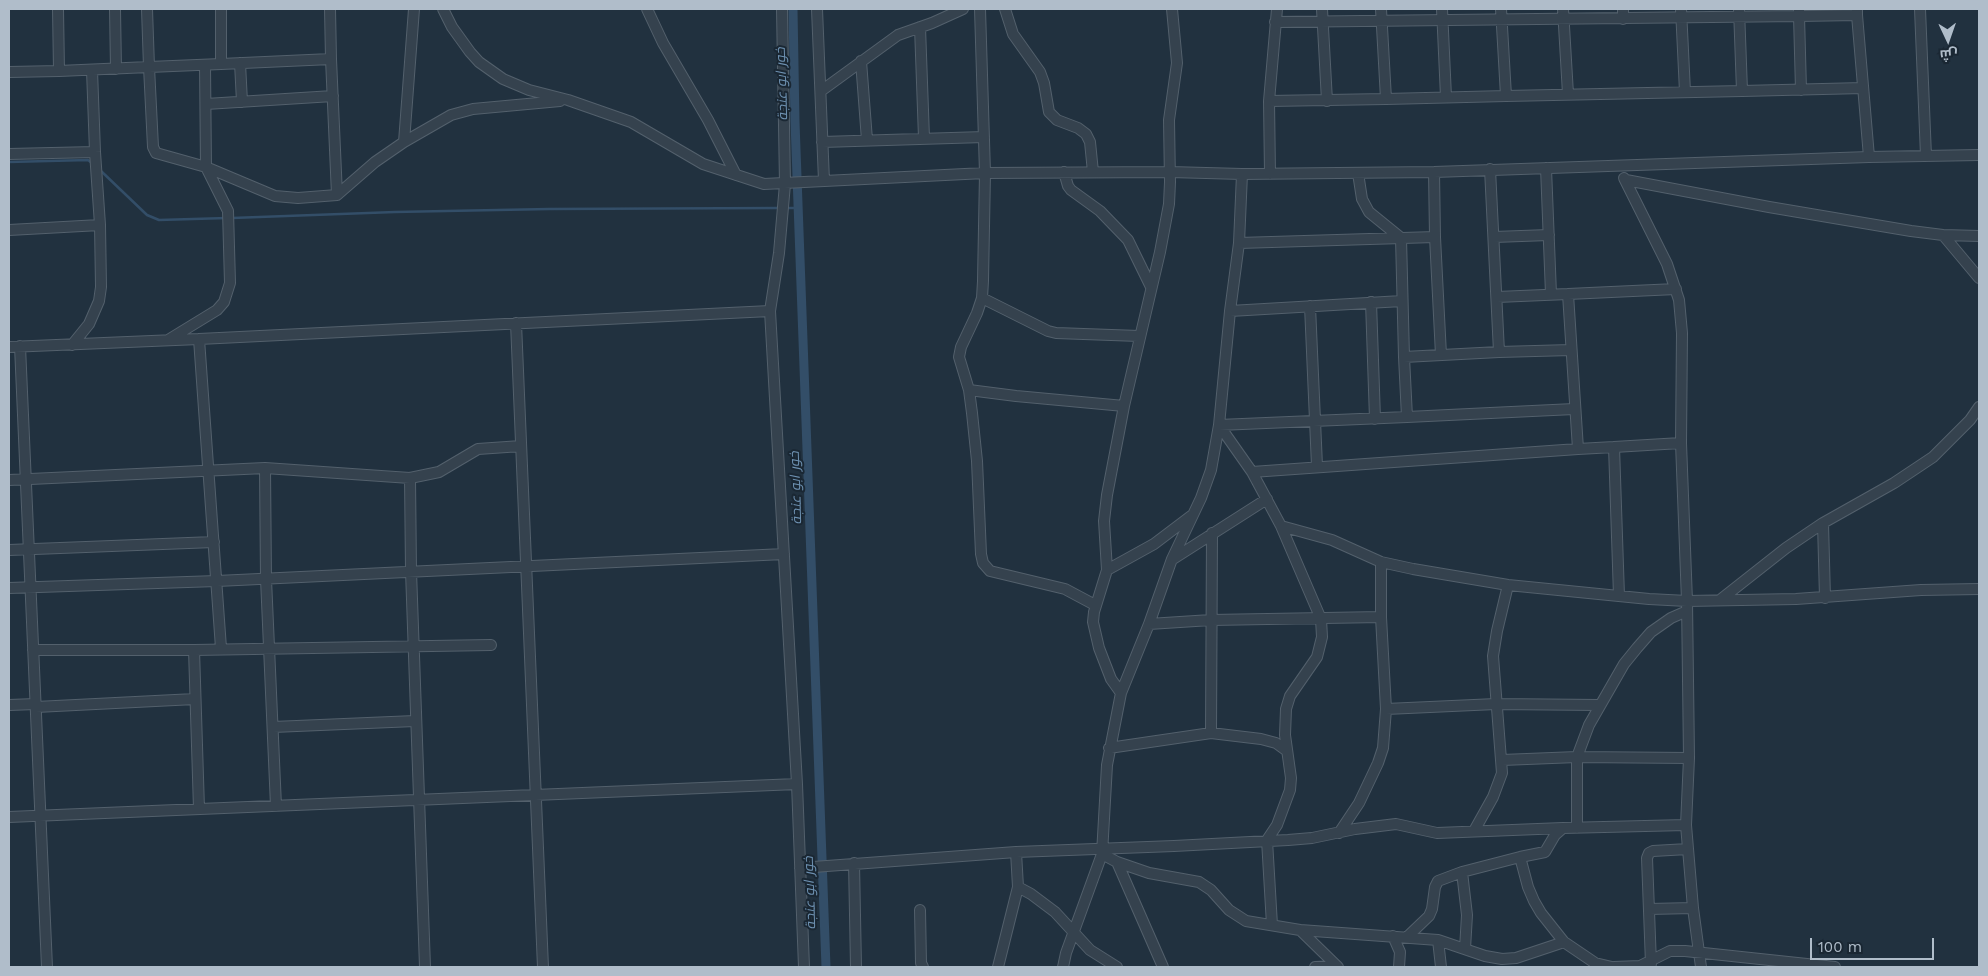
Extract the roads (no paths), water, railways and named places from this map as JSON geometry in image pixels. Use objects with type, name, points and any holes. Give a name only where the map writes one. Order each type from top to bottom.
[{"type":"street","points":[[58,9],[59,71]]},
{"type":"street","points":[[114,9],[116,69]]},
{"type":"street","points":[[147,9],[154,151],[159,155],[206,168],[275,196],[298,198],[337,195],[375,162],[404,142],[451,116],[473,109],[568,100]]},
{"type":"street","points":[[221,9],[221,64]]},
{"type":"street","points":[[330,9],[337,195]]},
{"type":"street","points":[[404,142],[414,9]]},
{"type":"street","points":[[443,9],[452,27],[479,62],[516,85],[568,100],[631,122],[696,160],[764,184],[984,173],[1170,172],[1270,174],[1434,172],[1979,155]]},
{"type":"street","points":[[647,9],[663,43],[704,113],[736,175]]},
{"type":"street","points":[[782,9],[788,184],[770,311],[797,784],[804,967]]},
{"type":"street","points":[[817,9],[824,181]]},
{"type":"street","points":[[820,91],[898,35],[963,9]]},
{"type":"street","points":[[980,9],[984,137],[982,298],[959,357],[969,390],[977,461],[981,554],[986,568],[1000,574],[1066,589],[1095,605]]},
{"type":"street","points":[[1006,9],[1014,34],[1040,72],[1049,112],[1057,120],[1078,128],[1086,134],[1090,142],[1094,172]]},
{"type":"street","points":[[1121,693],[1111,679],[1098,648],[1093,622],[1095,605],[1107,570],[1104,522],[1107,495],[1124,406],[1169,204],[1169,120],[1177,64],[1172,9]]},
{"type":"street","points":[[1270,174],[1269,101],[1277,9]]},
{"type":"street","points":[[1322,9],[1327,101]]},
{"type":"street","points":[[1381,9],[1386,99]]},
{"type":"street","points":[[1442,9],[1446,97]]},
{"type":"street","points":[[1501,9],[1506,96]]},
{"type":"street","points":[[1920,9],[1926,156]]},
{"type":"street","points":[[1276,22],[1502,21],[1563,14],[1857,12],[1869,157]]},
{"type":"street","points":[[1681,13],[1685,92]]},
{"type":"street","points":[[1739,13],[1742,91]]},
{"type":"street","points":[[1799,13],[1800,90]]},
{"type":"street","points":[[1563,14],[1568,94]]},
{"type":"street","points":[[920,27],[924,138]]},
{"type":"street","points":[[9,72],[331,60]]},
{"type":"street","points":[[861,61],[867,140]]},
{"type":"street","points":[[240,64],[242,102]]},
{"type":"street","points":[[167,341],[217,310],[228,294],[231,271],[228,215],[226,206],[206,168],[205,65]]},
{"type":"street","points":[[72,345],[89,324],[99,301],[102,270],[92,70]]},
{"type":"street","points":[[1269,101],[1863,88]]},
{"type":"street","points":[[206,104],[333,96]]},
{"type":"street","points":[[822,142],[984,137]]},
{"type":"street","points":[[9,154],[95,152]]},
{"type":"street","points":[[1618,166],[1664,257],[1676,289],[1682,316],[1681,443],[1687,606],[1689,758],[1686,824],[1693,908],[1701,967]]},
{"type":"street","points":[[1546,168],[1551,294]]},
{"type":"street","points":[[1490,169],[1499,352]]},
{"type":"street","points":[[1064,172],[1071,190],[1100,211],[1128,240],[1151,287]]},
{"type":"street","points":[[1434,172],[1441,355]]},
{"type":"street","points":[[1358,173],[1362,199],[1369,212],[1401,238],[1407,417]]},
{"type":"street","points":[[1063,967],[1103,851],[1105,782],[1121,693],[1149,624],[1172,559],[1194,514],[1211,470],[1219,425],[1230,311],[1239,243],[1242,174]]},
{"type":"street","points":[[1626,180],[1778,209],[1943,235],[1979,236]]},
{"type":"street","points":[[9,230],[100,225]]},
{"type":"street","points":[[1494,238],[1549,235]]},
{"type":"street","points":[[1943,235],[1979,278]]},
{"type":"street","points":[[1239,243],[1435,237]]},
{"type":"street","points":[[1497,297],[1676,289]]},
{"type":"street","points":[[1568,294],[1578,449]]},
{"type":"street","points":[[982,298],[1056,333],[1139,336]]},
{"type":"street","points":[[1230,311],[1402,301]]},
{"type":"street","points":[[1371,302],[1375,418]]},
{"type":"street","points":[[1310,306],[1317,466]]},
{"type":"street","points":[[9,347],[770,311]]},
{"type":"street","points":[[516,323],[534,795],[543,967]]},
{"type":"street","points":[[199,339],[221,648]]},
{"type":"street","points":[[20,346],[47,967]]},
{"type":"street","points":[[1404,357],[1571,350]]},
{"type":"street","points":[[969,390],[1124,406]]},
{"type":"street","points":[[1720,600],[1786,548],[1822,523],[1894,483],[1934,457],[1970,420],[1979,407]]},
{"type":"street","points":[[1219,425],[1574,409]]},
{"type":"street","points":[[1219,425],[1252,472],[1282,526],[1321,619],[1322,637],[1317,657],[1290,696],[1286,709],[1287,751],[1291,778],[1288,800],[1277,825],[1267,840],[1272,925]]},
{"type":"street","points":[[1252,472],[1317,466],[1681,443]]},
{"type":"street","points":[[9,480],[265,468],[410,478],[439,472],[478,449],[520,446]]},
{"type":"street","points":[[1614,447],[1619,596]]},
{"type":"street","points":[[265,468],[266,578],[276,806]]},
{"type":"street","points":[[410,478],[415,721],[425,967]]},
{"type":"street","points":[[1172,559],[1267,499]]},
{"type":"street","points":[[1107,570],[1154,544],[1194,514]]},
{"type":"street","points":[[1822,523],[1825,598]]},
{"type":"street","points":[[1282,526],[1332,540],[1381,562],[1436,574],[1508,585],[1619,596],[1687,606],[1720,600],[1825,598],[1921,590],[1979,590]]},
{"type":"street","points":[[1211,733],[1212,533]]},
{"type":"street","points":[[9,550],[214,542]]},
{"type":"street","points":[[9,588],[216,581],[784,554]]},
{"type":"street","points":[[1339,833],[1358,803],[1378,763],[1383,748],[1386,709],[1381,617],[1381,562]]},
{"type":"street","points":[[1474,831],[1486,812],[1502,773],[1493,672],[1494,646],[1508,585]]},
{"type":"street","points":[[1577,828],[1577,757],[1589,725],[1624,664],[1651,632],[1687,606]]},
{"type":"street","points":[[1149,624],[1211,620],[1381,617]]},
{"type":"street","points":[[33,650],[194,650],[221,648],[492,645]]},
{"type":"street","points":[[194,650],[199,809]]},
{"type":"street","points":[[9,705],[36,706],[195,699]]},
{"type":"street","points":[[1386,709],[1496,704],[1599,705]]},
{"type":"street","points":[[273,727],[415,721]]},
{"type":"street","points":[[1110,748],[1211,733],[1261,739],[1276,743],[1287,751]]},
{"type":"street","points":[[1502,760],[1577,757],[1689,758]]},
{"type":"street","points":[[9,817],[797,784]]},
{"type":"street","points":[[800,868],[1016,852],[1103,851],[1312,838],[1396,824],[1437,833],[1686,824]]},
{"type":"street","points":[[1408,937],[1429,916],[1432,909],[1434,887],[1438,880],[1462,872],[1545,852],[1555,835],[1563,828]]},
{"type":"street","points":[[1651,963],[1647,858],[1649,853],[1653,851],[1688,849]]},
{"type":"street","points":[[1103,851],[1117,862],[1149,873],[1199,882],[1212,890],[1236,916],[1246,921],[1300,930],[1438,940],[1502,959],[1516,958],[1564,942]]},
{"type":"street","points":[[998,967],[1018,887],[1016,852]]},
{"type":"street","points":[[1520,857],[1528,888],[1541,913],[1564,942],[1594,965],[1613,967],[1640,966],[1651,963],[1670,951],[1835,967]]},
{"type":"street","points":[[1117,862],[1163,967]]},
{"type":"street","points":[[854,863],[856,967]]},
{"type":"street","points":[[1462,872],[1467,915],[1465,949]]},
{"type":"street","points":[[1018,887],[1055,912],[1090,950],[1117,967]]},
{"type":"street","points":[[1649,909],[1693,908]]},
{"type":"street","points":[[920,910],[921,963],[923,967]]},
{"type":"street","points":[[1300,930],[1338,967]]},
{"type":"street","points":[[1393,936],[1400,952],[1399,967]]},
{"type":"street","points":[[1438,940],[1440,967]]},
{"type":"street","points":[[1315,967],[1338,967]]},
{"type":"waterway","name":"خور ابو عنجة","points":[[793,9],[795,122],[826,967]]},
{"type":"waterway","points":[[9,162],[88,160],[93,164]]},
{"type":"waterway","points":[[101,171],[147,215],[159,220],[227,218]]},
{"type":"waterway","points":[[232,218],[549,209],[779,208]]},
{"type":"waterway","points":[[784,208],[798,208]]}]
